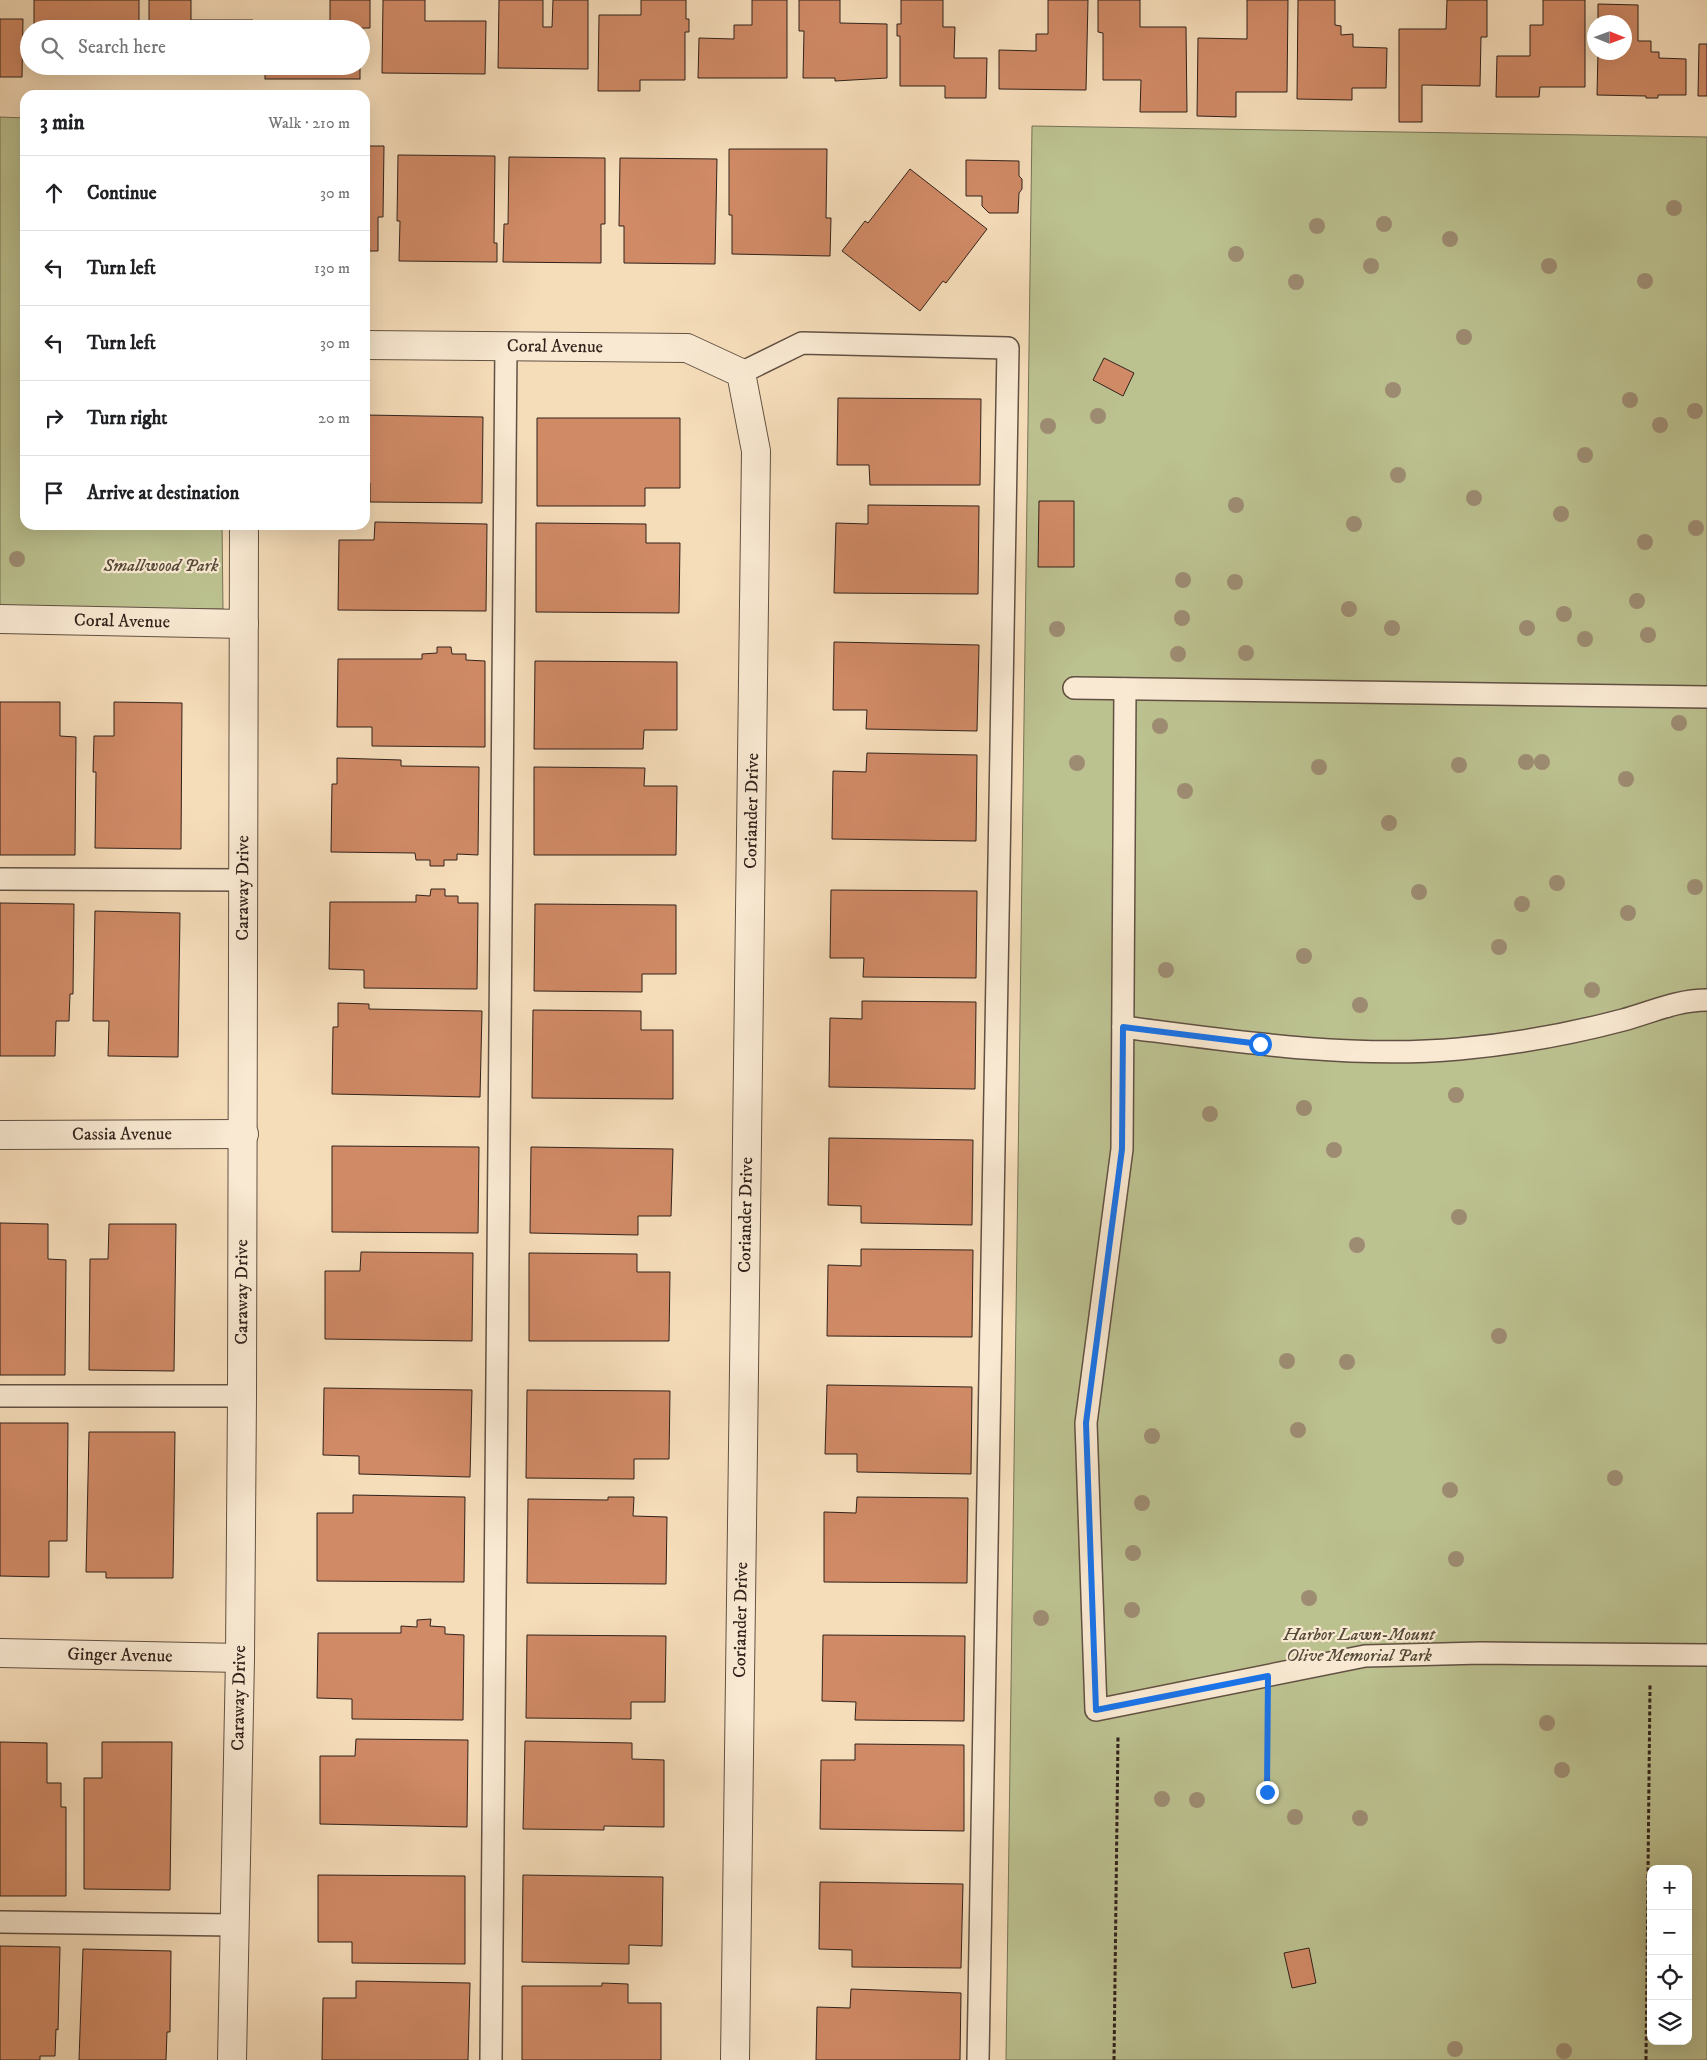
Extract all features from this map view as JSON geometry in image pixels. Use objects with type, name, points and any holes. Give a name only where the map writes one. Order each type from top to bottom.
[{"type":"street","name":"Coral Avenue","points":[[370,345],[686,348],[741,372]]},
{"type":"street","name":"Coriander Drive","points":[[735,2060],[756,451],[741,372]]},
{"type":"street","name":"Caraway Drive","points":[[232,2060],[240,1658],[244,1134],[244,530]]},
{"type":"street","name":"Coral Avenue","points":[[0,619],[244,624]]},
{"type":"street","name":"Cassia Avenue","points":[[0,1135],[244,1134]]},
{"type":"street","name":"Ginger Avenue","points":[[0,1654],[240,1658]]},
{"type":"lane","points":[[741,372],[802,343],[1008,348],[978,2060]]},
{"type":"lane","points":[[491,2060],[506,346]]},
{"type":"lane","points":[[1074,688],[1707,697]]},
{"type":"lane","points":[[1125,689],[1122,1149],[1086,1423],[1096,1710],[1365,1656],[1482,1653],[1707,1655]]},
{"type":"lane","points":[[0,879],[244,880]]},
{"type":"lane","points":[[1123,1027],[1269,1044],[1387,1051],[1459,1049],[1546,1037],[1623,1020],[1687,1000],[1707,1000]]},
{"type":"lane","points":[[0,1396],[242,1396]]},
{"type":"lane","points":[[0,1922],[234,1925]]},
{"type":"path","points":[[1646,2060],[1650,1654]]},
{"type":"path","points":[[1267,1792],[1268,1676]]},
{"type":"path","points":[[1114,2060],[1118,1706]]},
{"type":"green space","name":"Smallwood Park","points":[[0,117],[20,118],[20,530],[222,530],[223,609],[0,608]]},
{"type":"green space","name":"Harbor Lawn-Mount Olive Memorial Park","points":[[1032,126],[1707,137],[1707,2060],[1006,2060]]},
{"type":"building","points":[[34,0],[139,0],[139,20],[34,20]]},
{"type":"building","points":[[149,0],[191,0],[191,20],[149,20]]},
{"type":"building","points":[[330,0],[370,0],[370,20],[330,20]]},
{"type":"building","points":[[383,0],[425,0],[425,21],[486,21],[485,74],[382,73]]},
{"type":"building","points":[[499,0],[543,0],[543,27],[552,27],[553,0],[588,0],[588,69],[498,68]]},
{"type":"building","points":[[641,0],[686,0],[686,19],[689,19],[689,32],[685,32],[685,80],[640,80],[640,91],[598,91],[599,15],[641,15]]},
{"type":"building","points":[[752,0],[787,0],[787,78],[698,78],[699,38],[734,39],[734,25],[752,25]]},
{"type":"building","points":[[799,0],[840,0],[840,23],[887,24],[887,78],[835,81],[835,78],[803,78],[804,31],[799,31]]},
{"type":"building","points":[[901,0],[943,0],[943,27],[955,27],[954,58],[987,58],[986,98],[945,98],[945,86],[900,86],[900,36],[897,36],[897,24],[901,24]]},
{"type":"building","points":[[1048,0],[1088,0],[1086,90],[999,89],[999,50],[1036,51],[1036,34],[1048,34]]},
{"type":"building","points":[[1098,0],[1140,0],[1140,27],[1186,27],[1187,112],[1140,112],[1141,80],[1103,80],[1103,33],[1098,32]]},
{"type":"building","points":[[1247,0],[1288,0],[1287,92],[1236,92],[1236,117],[1197,116],[1198,38],[1247,39]]},
{"type":"building","points":[[1298,0],[1335,0],[1335,25],[1341,26],[1341,35],[1353,34],[1353,47],[1387,48],[1386,88],[1352,88],[1352,100],[1297,99]]},
{"type":"building","points":[[1447,0],[1487,0],[1487,37],[1481,37],[1480,86],[1422,85],[1422,122],[1399,122],[1399,29],[1446,29]]},
{"type":"building","points":[[1543,0],[1585,0],[1585,87],[1540,87],[1539,97],[1496,97],[1497,56],[1530,56],[1530,25],[1543,25]]},
{"type":"building","points":[[1598,4],[1638,5],[1638,41],[1651,41],[1651,52],[1659,52],[1659,58],[1686,59],[1686,95],[1658,95],[1658,98],[1646,98],[1646,96],[1597,95],[1598,60],[1632,60],[1632,15],[1598,15]]},
{"type":"building","points":[[0,19],[23,19],[20,20],[20,75],[22,77],[0,77]]},
{"type":"building","points":[[1699,44],[1707,44],[1707,96],[1698,96]]},
{"type":"building","points":[[265,75],[360,75],[360,79],[265,79]]},
{"type":"building","points":[[370,146],[384,146],[383,217],[378,217],[378,251],[370,251]]},
{"type":"building","points":[[729,149],[827,149],[826,218],[831,218],[830,256],[732,254],[732,215],[729,215]]},
{"type":"building","points":[[398,155],[495,156],[494,243],[497,243],[497,262],[399,261],[400,221],[397,221]]},
{"type":"building","points":[[509,157],[605,158],[605,224],[601,224],[601,263],[503,262],[504,224],[508,224]]},
{"type":"building","points":[[620,158],[717,159],[715,264],[624,263],[624,226],[619,226]]},
{"type":"building","points":[[966,160],[1019,161],[1019,176],[1022,179],[1022,189],[1019,193],[1018,213],[989,213],[982,206],[982,196],[966,196]]},
{"type":"building","points":[[910,169],[987,229],[946,283],[943,281],[920,311],[842,251],[865,221],[868,223]]},
{"type":"building","points":[[1104,358],[1134,373],[1123,396],[1093,380]]},
{"type":"building","points":[[838,398],[981,399],[980,485],[870,485],[869,465],[837,465]]},
{"type":"building","points":[[370,415],[483,417],[482,503],[370,502]]},
{"type":"building","points":[[537,418],[680,418],[680,488],[645,488],[645,506],[537,506]]},
{"type":"building","points":[[1039,501],[1074,501],[1074,567],[1038,567]]},
{"type":"building","points":[[868,505],[979,506],[978,594],[834,593],[836,523],[868,524]]},
{"type":"building","points":[[375,522],[487,524],[486,611],[338,610],[339,540],[374,540]]},
{"type":"building","points":[[536,523],[646,524],[646,543],[680,543],[679,613],[536,612]]},
{"type":"building","points":[[834,642],[979,645],[977,731],[866,729],[867,710],[833,710]]},
{"type":"building","points":[[437,647],[451,647],[452,654],[466,654],[466,660],[485,661],[485,747],[372,746],[372,727],[337,727],[338,659],[422,659],[422,654],[437,653]]},
{"type":"building","points":[[535,661],[677,662],[677,730],[644,730],[643,749],[534,749]]},
{"type":"building","points":[[0,702],[60,702],[60,736],[76,737],[75,855],[0,855]]},
{"type":"building","points":[[114,702],[182,703],[181,849],[95,848],[96,772],[93,772],[94,736],[114,736]]},
{"type":"building","points":[[867,753],[977,755],[976,841],[832,839],[833,771],[866,772]]},
{"type":"building","points":[[337,758],[401,760],[401,766],[479,767],[478,855],[457,854],[457,860],[444,860],[444,866],[430,866],[430,860],[416,860],[415,853],[331,852],[332,784],[337,784]]},
{"type":"building","points":[[534,767],[645,768],[644,786],[677,786],[676,855],[534,855]]},
{"type":"building","points":[[431,889],[445,889],[445,896],[458,896],[458,903],[478,903],[477,989],[364,988],[364,970],[329,969],[330,902],[416,902],[416,895],[430,896]]},
{"type":"building","points":[[831,890],[977,891],[976,978],[863,977],[864,958],[830,958]]},
{"type":"building","points":[[0,903],[74,904],[73,994],[70,994],[69,1021],[56,1021],[55,1056],[0,1056]]},
{"type":"building","points":[[535,904],[676,905],[676,974],[642,974],[642,992],[534,991]]},
{"type":"building","points":[[95,911],[180,913],[178,1057],[108,1056],[109,1021],[93,1021]]},
{"type":"building","points":[[862,1001],[976,1002],[975,1089],[829,1087],[830,1018],[862,1019]]},
{"type":"building","points":[[338,1003],[369,1004],[369,1009],[482,1011],[480,1097],[332,1094],[333,1027],[338,1027]]},
{"type":"building","points":[[533,1010],[641,1011],[641,1030],[673,1030],[673,1099],[532,1098]]},
{"type":"building","points":[[829,1138],[973,1140],[972,1225],[861,1223],[861,1206],[828,1205]]},
{"type":"building","points":[[332,1146],[479,1147],[478,1233],[332,1232]]},
{"type":"building","points":[[531,1147],[673,1149],[671,1216],[638,1216],[638,1235],[530,1233]]},
{"type":"building","points":[[0,1223],[48,1224],[48,1259],[66,1260],[65,1375],[0,1375]]},
{"type":"building","points":[[109,1224],[176,1224],[174,1371],[89,1370],[90,1259],[108,1259]]},
{"type":"building","points":[[861,1249],[973,1250],[972,1337],[827,1336],[828,1265],[861,1266]]},
{"type":"building","points":[[361,1252],[473,1253],[472,1341],[325,1339],[325,1271],[360,1271]]},
{"type":"building","points":[[529,1253],[637,1254],[637,1272],[670,1272],[669,1341],[529,1341]]},
{"type":"building","points":[[827,1385],[972,1387],[971,1474],[857,1472],[857,1454],[825,1454]]},
{"type":"building","points":[[324,1388],[472,1390],[470,1477],[359,1474],[359,1456],[323,1455]]},
{"type":"building","points":[[527,1390],[670,1391],[669,1459],[634,1459],[634,1479],[526,1478]]},
{"type":"building","points":[[0,1423],[68,1423],[67,1541],[49,1541],[49,1577],[0,1576]]},
{"type":"building","points":[[89,1432],[175,1432],[173,1578],[106,1578],[106,1572],[86,1572]]},
{"type":"building","points":[[353,1495],[465,1497],[464,1582],[317,1581],[317,1513],[353,1513]]},
{"type":"building","points":[[608,1497],[634,1497],[633,1516],[667,1517],[666,1584],[527,1583],[528,1499],[608,1500]]},
{"type":"building","points":[[857,1497],[968,1498],[967,1583],[824,1582],[824,1512],[856,1513]]},
{"type":"building","points":[[431,1619],[430,1626],[445,1627],[445,1634],[464,1635],[463,1720],[352,1719],[352,1699],[317,1698],[318,1633],[401,1633],[401,1626],[417,1627],[417,1620]]},
{"type":"building","points":[[527,1635],[666,1636],[665,1702],[631,1702],[631,1719],[526,1718]]},
{"type":"building","points":[[823,1635],[965,1636],[964,1721],[855,1720],[856,1702],[822,1701]]},
{"type":"building","points":[[356,1739],[468,1740],[467,1827],[320,1824],[320,1756],[355,1756]]},
{"type":"building","points":[[525,1741],[632,1743],[632,1759],[664,1760],[664,1827],[604,1826],[604,1830],[523,1829]]},
{"type":"building","points":[[0,1742],[47,1743],[47,1783],[61,1783],[61,1807],[66,1807],[66,1896],[0,1896]]},
{"type":"building","points":[[102,1742],[172,1742],[170,1890],[84,1889],[84,1778],[102,1778]]},
{"type":"building","points":[[855,1744],[964,1745],[964,1831],[820,1829],[821,1760],[855,1760]]},
{"type":"building","points":[[318,1875],[465,1876],[465,1964],[352,1963],[352,1942],[318,1942]]},
{"type":"building","points":[[523,1875],[663,1877],[662,1946],[629,1945],[629,1964],[522,1962]]},
{"type":"building","points":[[820,1882],[963,1884],[961,1968],[852,1967],[852,1950],[819,1949]]},
{"type":"building","points":[[0,1946],[60,1947],[58,2030],[56,2029],[55,2056],[40,2056],[40,2060],[0,2060]]},
{"type":"building","points":[[1309,1948],[1316,1983],[1292,1988],[1284,1953]]},
{"type":"building","points":[[83,1949],[171,1951],[170,2032],[167,2032],[166,2060],[79,2060]]},
{"type":"building","points":[[356,1981],[470,1983],[468,2060],[322,2060],[323,1998],[356,1998]]},
{"type":"building","points":[[602,1983],[628,1984],[628,2003],[661,2003],[661,2060],[522,2060],[522,1986],[602,1986]]},
{"type":"building","points":[[851,1989],[961,1993],[960,2060],[816,2060],[817,2007],[850,2008]]},
{"type":"route","points":[[1260,1044],[1123,1027],[1122,1149],[1086,1423],[1096,1710],[1268,1676],[1267,1792]]}]
